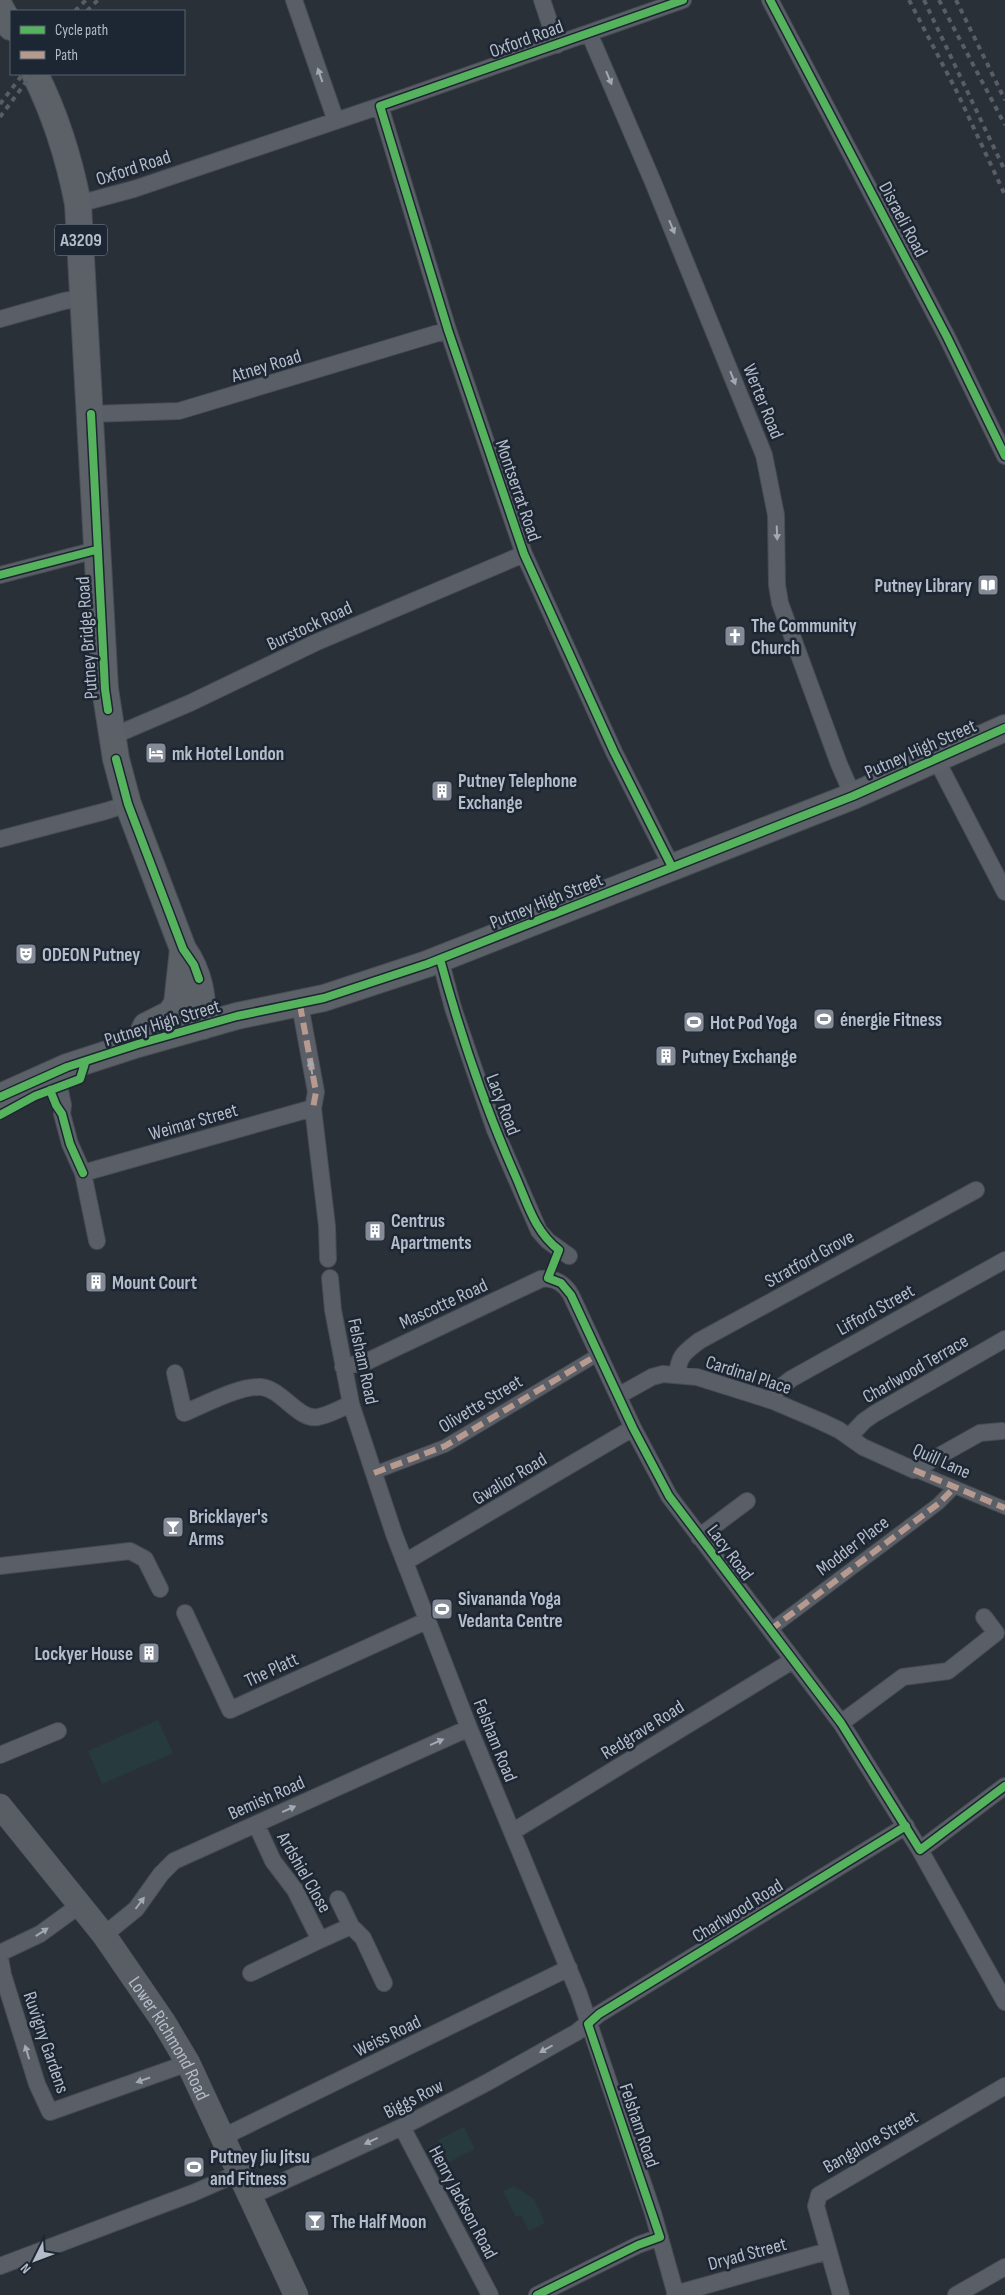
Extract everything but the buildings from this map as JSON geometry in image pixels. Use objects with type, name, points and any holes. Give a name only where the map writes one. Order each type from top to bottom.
[{"type":"main road","name":"Putney Bridge Road","points":[[36,75],[61,132],[78,204],[105,689],[116,759],[128,804],[183,949],[194,965],[199,979],[203,1003],[203,1026]]},
{"type":"main road","name":"Putney High Street","points":[[0,1097],[56,1071],[138,1044],[251,1013],[300,1005],[440,959],[853,796],[1005,728]]},
{"type":"main road","name":"Putney Bridge Road","points":[[138,1044],[146,1026],[170,1014],[177,1004],[183,949]]},
{"type":"main road","name":"Lower Richmond Road","points":[[0,1806],[104,1935],[163,2021],[188,2063],[296,2295]]},
{"type":"street","points":[[294,0],[336,121]]},
{"type":"street","points":[[542,0],[557,45]]},
{"type":"street","name":"Oxford Road","points":[[78,204],[134,189],[336,121],[683,0]]},
{"type":"street","name":"Disraeli Road","points":[[770,0],[947,337],[1005,456]]},
{"type":"street","name":"Werter Road","points":[[590,33],[683,254],[764,455],[776,514],[777,585],[780,603],[839,764],[853,796]]},
{"type":"street","name":"Montserrat Road","points":[[380,106],[448,330],[524,554],[614,752],[672,867]]},
{"type":"street","points":[[0,319],[64,301],[84,298]]},
{"type":"street","name":"Atney Road","points":[[91,414],[179,411],[448,330]]},
{"type":"street","points":[[0,575],[96,550]]},
{"type":"street","name":"Burstock Road","points":[[113,736],[190,703],[317,642],[524,554]]},
{"type":"street","points":[[936,760],[1005,892]]},
{"type":"street","points":[[0,839],[106,812],[128,804]]},
{"type":"street","name":"Lacy Road","points":[[440,959],[453,1008],[492,1122],[539,1231],[548,1241],[569,1256]]},
{"type":"street","points":[[300,1005],[316,1092],[313,1108],[327,1226],[328,1259]]},
{"type":"street","points":[[56,1071],[64,1106],[62,1114],[70,1144],[83,1173],[97,1241]]},
{"type":"street","name":"Weimar Street","points":[[83,1173],[313,1108]]},
{"type":"street","name":"Stratford Grove","points":[[677,1375],[678,1361],[683,1354],[699,1341],[976,1190]]},
{"type":"street","name":"Lifford Street","points":[[773,1401],[776,1391],[791,1379],[1005,1260]]},
{"type":"street","name":"Felsham Road","points":[[330,1278],[333,1310],[351,1404],[374,1473],[426,1621],[569,1968],[660,2237],[676,2294]]},
{"type":"street","name":"Mascotte Road","points":[[343,1367],[368,1361],[542,1279],[550,1278],[559,1282]]},
{"type":"street","name":"Lacy Road","points":[[559,1282],[569,1291],[633,1428],[669,1496],[792,1661],[841,1723],[906,1826],[1005,2002]]},
{"type":"street","name":"Charlwood Terrace","points":[[849,1436],[874,1414],[1005,1339]]},
{"type":"street","name":"Olivette Street","points":[[374,1473],[445,1446],[599,1354]]},
{"type":"street","points":[[175,1373],[184,1413],[236,1391],[262,1387],[285,1398],[306,1416],[317,1417],[351,1404]]},
{"type":"street","name":"Cardinal Place","points":[[618,1396],[652,1377],[663,1374],[697,1377],[773,1401],[820,1421],[849,1436],[863,1447]]},
{"type":"street","name":"Gwalior Road","points":[[405,1562],[633,1428]]},
{"type":"street","points":[[914,1470],[980,1433],[1002,1431]]},
{"type":"street","name":"Quill Lane","points":[[863,1447],[954,1488],[1005,1508]]},
{"type":"street","name":"Modder Place","points":[[770,1630],[938,1504],[954,1488]]},
{"type":"street","points":[[699,1537],[748,1501]]},
{"type":"street","points":[[0,1566],[130,1551],[145,1559],[160,1589]]},
{"type":"street","name":"The Platt","points":[[185,1613],[230,1710],[426,1621]]},
{"type":"street","points":[[841,1723],[903,1677],[948,1671],[996,1632],[984,1617]]},
{"type":"street","name":"Redgrave Road","points":[[512,1832],[792,1661]]},
{"type":"street","name":"Bemish Road","points":[[104,1935],[136,1909],[161,1874],[174,1861],[469,1728]]},
{"type":"street","points":[[0,1755],[58,1731]]},
{"type":"street","points":[[920,1850],[1005,1786]]},
{"type":"street","name":"Ardshiel Close","points":[[256,1824],[273,1861],[295,1890],[320,1940]]},
{"type":"street","name":"Charlwood Road","points":[[588,2024],[598,2014],[906,1826]]},
{"type":"street","name":"Ardshiel Close","points":[[338,1899],[351,1926],[363,1938],[384,1983]]},
{"type":"street","points":[[0,1953],[40,1934],[80,1905]]},
{"type":"street","name":"Ardshiel Close","points":[[251,1973],[351,1926]]},
{"type":"street","name":"Ruvigny Gardens","points":[[0,1958],[3,1975],[37,2084],[50,2112],[188,2063]]},
{"type":"street","name":"Weiss Road","points":[[223,2137],[569,1968]]},
{"type":"street","name":"Biggs Row","points":[[251,2196],[402,2127],[488,2082],[588,2024]]},
{"type":"street","name":"Bangalore Street","points":[[841,2295],[816,2206],[819,2195],[1005,2086]]},
{"type":"street","name":"Henry Jackson Road","points":[[402,2127],[490,2295]]},
{"type":"street","points":[[0,2266],[194,2193],[239,2173]]},
{"type":"street","points":[[537,2295],[638,2245],[660,2237]]},
{"type":"street","name":"Dryad Street","points":[[676,2294],[828,2251]]},
{"type":"street","points":[[956,2295],[1005,2267]]},
{"type":"green space","points":[[158,1720],[173,1753],[102,1784],[88,1751]]},
{"type":"green space","points":[[464,2127],[475,2149],[449,2162],[438,2140]]},
{"type":"green space","points":[[514,2186],[534,2199],[545,2223],[529,2231],[521,2215],[516,2217],[503,2191]]},
{"type":"railway","points":[[76,10],[86,0]]},
{"type":"railway","points":[[88,10],[98,0]]},
{"type":"railway","points":[[909,0],[957,92],[1005,195]]},
{"type":"railway","points":[[924,0],[1005,171]]},
{"type":"railway","points":[[939,0],[1005,125]]},
{"type":"railway","points":[[956,0],[1005,100]]},
{"type":"railway","points":[[0,104],[22,75]]},
{"type":"railway","points":[[0,117],[31,75]]},
{"type":"marked path","points":[[300,1005],[316,1092],[313,1108]]},
{"type":"marked path","points":[[374,1473],[445,1446],[599,1354]]},
{"type":"marked path","points":[[914,1470],[1005,1508]]},
{"type":"marked path","points":[[770,1630],[938,1504],[954,1488]]},
{"type":"cycle path","points":[[672,867],[614,752],[524,554],[448,330],[380,106],[683,0]]},
{"type":"cycle path","points":[[770,0],[947,337],[1005,456]]},
{"type":"cycle path","points":[[91,414],[105,689],[108,710]]},
{"type":"cycle path","points":[[0,575],[96,550]]},
{"type":"cycle path","points":[[0,1097],[67,1067],[138,1044],[237,1016],[324,998],[427,964],[853,796],[1005,728]]},
{"type":"cycle path","points":[[116,759],[128,804],[183,949],[194,965],[199,979]]},
{"type":"cycle path","points":[[440,959],[473,1068],[504,1149],[537,1225],[559,1250],[548,1278],[561,1283],[571,1295],[633,1428],[669,1496],[841,1723],[920,1850],[1005,1786]]},
{"type":"cycle path","points":[[0,1115],[35,1096],[80,1079],[85,1063]]},
{"type":"cycle path","points":[[50,1090],[62,1114],[70,1144],[83,1173]]},
{"type":"cycle path","points":[[537,2295],[638,2245],[660,2237],[588,2024],[599,2014],[906,1826]]},
{"type":"place","name":"Putney Library","points":[[988,585]]},
{"type":"place","name":"The Community Church","points":[[735,636]]},
{"type":"place","name":"mk Hotel London","points":[[156,753]]},
{"type":"place","name":"Putney Telephone Exchange","points":[[442,791]]},
{"type":"place","name":"ODEON Putney","points":[[26,954]]},
{"type":"place","name":"énergie Fitness","points":[[824,1019]]},
{"type":"place","name":"Hot Pod Yoga","points":[[694,1022]]},
{"type":"place","name":"Putney Exchange","points":[[666,1056]]},
{"type":"place","name":"Centrus Apartments","points":[[375,1231]]},
{"type":"place","name":"Mount Court","points":[[96,1282]]},
{"type":"place","name":"Bricklayer's Arms","points":[[173,1527]]},
{"type":"place","name":"Sivananda Yoga Vedanta Centre","points":[[442,1609]]},
{"type":"place","name":"Lockyer House","points":[[149,1653]]},
{"type":"place","name":"Putney Jiu Jitsu and Fitness","points":[[194,2167]]},
{"type":"place","name":"The Half Moon","points":[[315,2221]]}]
